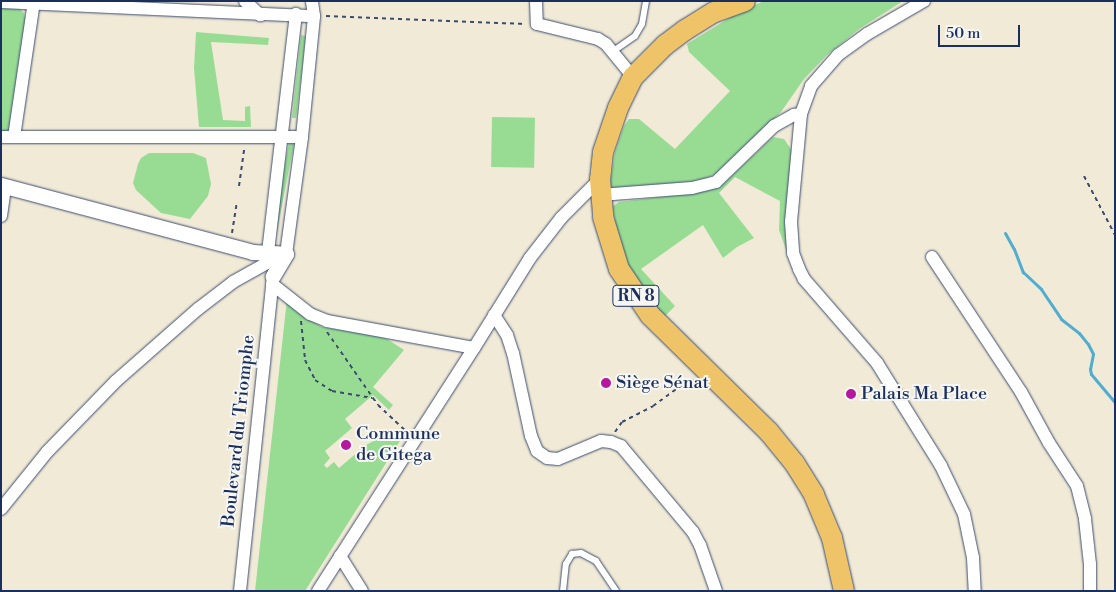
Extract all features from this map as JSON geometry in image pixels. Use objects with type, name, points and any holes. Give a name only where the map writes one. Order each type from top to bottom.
[{"type":"main road","name":"RN 8","points":[[744,1],[714,12],[684,30],[665,45],[633,77],[609,130],[600,187],[603,217],[612,252],[628,285],[668,335],[769,432],[795,464],[814,496],[832,538],[844,591]]},
{"type":"street","points":[[245,1],[260,15]]},
{"type":"street","points":[[1,509],[47,452],[116,381],[198,309],[234,282],[271,268],[286,254],[302,137],[314,16],[312,1]]},
{"type":"street","points":[[536,1],[537,24],[591,36],[606,44],[633,77]]},
{"type":"street","points":[[924,1],[867,34],[838,56],[811,86],[801,114],[790,222],[793,253],[804,278],[877,363],[942,466],[964,514],[973,558],[975,591]]},
{"type":"street","points":[[1,2],[314,16]]},
{"type":"street","points":[[34,3],[8,137],[302,137]]},
{"type":"street","name":"Boulevard du Triomphe","points":[[240,591],[296,14]]},
{"type":"street","points":[[318,591],[530,258],[556,224],[600,187],[692,188],[716,182],[774,126],[794,115],[801,114]]},
{"type":"street","points":[[1,216],[3,185],[230,245],[252,252],[271,268],[304,310],[327,321],[474,348]]},
{"type":"street","points":[[271,268],[286,254]]},
{"type":"street","points":[[932,258],[1021,392],[1049,443],[1077,486],[1085,520],[1090,591]]},
{"type":"street","points":[[494,315],[507,335],[513,354],[530,436],[537,451],[547,458],[558,458],[595,443],[611,442],[627,451],[693,532],[700,545],[716,591]]},
{"type":"street","points":[[340,556],[362,591]]},
{"type":"lane","points":[[612,52],[635,36],[642,24],[646,1]]},
{"type":"lane","points":[[563,591],[566,564],[572,554],[581,553],[596,561],[616,591]]},
{"type":"path","points":[[314,16],[537,24]]},
{"type":"path","points":[[239,186],[245,136]]},
{"type":"path","points":[[1084,176],[1115,235]]},
{"type":"path","points":[[230,245],[237,203]]},
{"type":"path","points":[[304,310],[305,360],[315,380],[332,391],[372,398]]},
{"type":"path","points":[[304,310],[340,350],[352,372],[372,398],[416,439]]},
{"type":"path","points":[[611,442],[622,422],[653,406],[687,383],[712,376]]},
{"type":"green space","points":[[764,1],[903,1],[859,29],[827,55],[804,79],[781,112],[718,173],[700,181],[612,188],[610,184],[615,152],[624,126],[629,119],[639,119],[675,149],[730,91],[689,52],[687,44],[739,12]]},
{"type":"green space","points":[[1,7],[20,9],[24,13],[26,22],[9,131],[1,132]]},
{"type":"green space","points":[[196,32],[269,38],[268,45],[211,42],[223,120],[245,121],[245,107],[250,106],[251,127],[199,127],[194,68]]},
{"type":"green space","points":[[301,35],[306,36],[296,118],[292,118]]},
{"type":"green space","points":[[492,117],[535,118],[534,168],[491,167]]},
{"type":"green space","points":[[773,137],[784,139],[793,152],[785,222],[788,255],[779,230],[780,201],[735,177],[719,193],[754,238],[737,247],[723,258],[703,225],[641,269],[675,306],[663,318],[628,271],[616,231],[613,206],[619,202],[692,193],[723,184]]},
{"type":"green space","points":[[289,143],[294,144],[275,243],[270,242]]},
{"type":"green space","points":[[149,153],[193,153],[206,158],[211,184],[208,196],[190,219],[161,213],[136,190],[133,183],[138,164],[141,158]]},
{"type":"green space","points":[[287,299],[300,313],[322,327],[377,336],[387,339],[404,350],[373,387],[393,405],[389,410],[373,395],[345,419],[352,428],[325,451],[330,458],[324,465],[327,468],[334,462],[339,468],[366,445],[383,436],[390,436],[400,441],[305,591],[255,591]]},
{"type":"waterway","points":[[1005,233],[1023,272],[1041,289],[1061,319],[1079,333],[1088,344],[1093,354],[1091,374],[1115,403]]},
{"type":"place","name":"Siège Sénat","points":[[606,383]]},
{"type":"place","name":"Palais Ma Place","points":[[851,394]]},
{"type":"place","name":"Commune de Gitega","points":[[346,445]]}]
